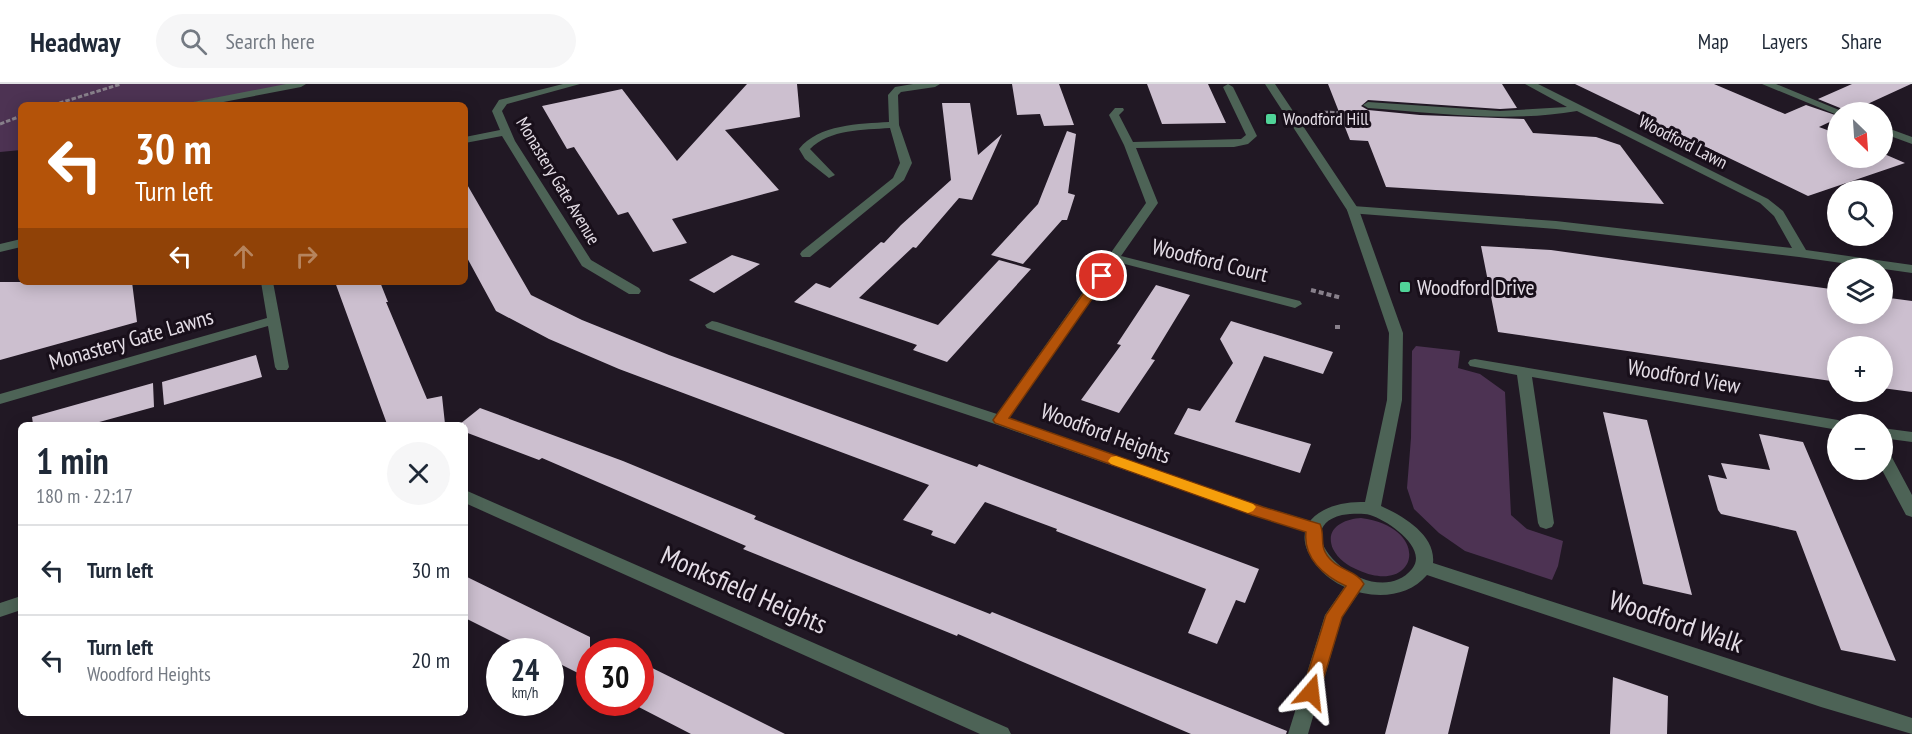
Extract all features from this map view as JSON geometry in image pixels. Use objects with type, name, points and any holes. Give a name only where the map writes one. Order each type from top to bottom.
[{"type":"street","points":[[208,102],[301,84]]},
{"type":"street","name":"Monastery Gate Avenue","points":[[575,84],[503,102],[496,111],[505,132],[586,263],[634,291]]},
{"type":"street","points":[[806,254],[898,180],[906,163],[894,125],[893,95],[898,89],[935,84]]},
{"type":"street","points":[[1270,84],[1353,210],[1396,333],[1398,351],[1395,411],[1372,509]]},
{"type":"street","name":"Woodford Lawn","points":[[1530,84],[1764,201],[1779,214],[1801,253]]},
{"type":"street","points":[[1767,84],[1827,107]]},
{"type":"street","points":[[1129,145],[1244,142],[1252,136],[1250,128],[1228,87]]},
{"type":"street","points":[[1368,105],[1508,114],[1554,112],[1578,108]]},
{"type":"street","name":"Woodford Court","points":[[1000,420],[1152,203],[1129,145],[1114,115],[1119,110]]},
{"type":"street","points":[[829,175],[809,157],[804,149],[810,141],[840,131],[894,125]]},
{"type":"street","points":[[1893,130],[1911,127]]},
{"type":"street","points":[[468,139],[505,132]]},
{"type":"street","points":[[1893,133],[1912,141]]},
{"type":"street","points":[[1353,210],[1556,225],[1801,253],[1912,269]]},
{"type":"street","points":[[0,248],[18,244]]},
{"type":"street","name":"Woodford Court","points":[[1115,258],[1295,304]]},
{"type":"street","points":[[268,285],[282,368]]},
{"type":"street","name":"Monastery Gate Lawns","points":[[0,399],[274,320]]},
{"type":"street","name":"Woodford Heights","points":[[712,325],[1000,420],[1258,511],[1314,528]]},
{"type":"street","name":"Woodford View","points":[[1475,363],[1827,423]]},
{"type":"street","points":[[1524,373],[1546,522]]},
{"type":"street","points":[[1893,434],[1912,437]]},
{"type":"street","points":[[1893,475],[1912,511]]},
{"type":"street","name":"Monksfield Heights","points":[[468,497],[1001,734]]},
{"type":"street","points":[[1342,509],[1372,509],[1405,526],[1417,539],[1423,553],[1423,567],[1417,576],[1406,584],[1392,588],[1374,588],[1356,584],[1339,576],[1326,565],[1317,553],[1313,540],[1314,528],[1320,519],[1329,513],[1342,509]]},
{"type":"street","name":"Woodford Walk","points":[[1423,567],[1810,696],[1912,727]]},
{"type":"street","points":[[1298,734],[1334,615],[1356,584]]},
{"type":"street","points":[[0,610],[18,604]]},
{"type":"path","points":[[63,102],[121,84]]},
{"type":"path","points":[[1317,112],[1358,113]]},
{"type":"path","points":[[0,124],[18,117]]},
{"type":"path","points":[[1306,289],[1342,298]]},
{"type":"path","points":[[1335,327],[1340,327]]},
{"type":"shaded area","points":[[0,84],[293,84],[195,102],[18,102],[18,150],[0,152]]},
{"type":"shaded area","points":[[1416,346],[1460,351],[1458,368],[1480,374],[1505,392],[1511,515],[1527,529],[1563,541],[1558,566],[1552,580],[1465,551],[1439,533],[1414,509],[1407,488],[1411,438],[1412,351]]},
{"type":"shaded area","points":[[1361,518],[1384,524],[1400,534],[1408,546],[1409,558],[1404,568],[1394,575],[1378,576],[1354,568],[1338,556],[1331,542],[1333,530],[1348,520]]},
{"type":"building","points":[[747,84],[797,84],[800,117],[725,130],[779,190],[672,219],[687,243],[653,252],[628,212],[618,215],[574,147],[567,149],[542,106],[622,89],[677,161]]},
{"type":"building","points":[[1012,84],[1059,84],[1074,125],[1044,126],[1040,114],[1017,115]]},
{"type":"building","points":[[1147,84],[1208,84],[1226,123],[1162,124]]},
{"type":"building","points":[[1328,84],[1502,84],[1517,108],[1500,109],[1368,100],[1361,106],[1368,110],[1420,115],[1524,119],[1533,133],[1596,137],[1620,145],[1664,204],[1386,187],[1368,141],[1350,140]]},
{"type":"building","points":[[1575,84],[1714,84],[1785,114],[1806,105],[1827,112],[1827,123],[1819,127],[1827,130],[1827,168],[1890,168],[1855,180],[1827,180],[1827,190],[1808,196]]},
{"type":"building","points":[[1852,84],[1911,84],[1872,102],[1827,103],[1818,99]]},
{"type":"building","points":[[942,103],[970,103],[978,155],[1002,134],[972,200],[959,198],[916,248],[913,247],[859,298],[938,325],[999,260],[1031,269],[947,362],[913,350],[917,345],[794,302],[816,283],[830,288],[881,242],[884,243],[951,180]]},
{"type":"building","points":[[1067,131],[1076,134],[1068,193],[1075,195],[1067,220],[1062,220],[1023,264],[991,255],[1038,204]]},
{"type":"building","points":[[1893,158],[1905,163],[1893,167]]},
{"type":"building","points":[[468,186],[531,295],[582,320],[669,355],[977,467],[979,464],[1259,569],[1245,603],[1236,600],[1217,644],[1188,633],[1206,589],[985,502],[955,544],[931,535],[933,531],[903,520],[929,485],[619,369],[549,339],[496,311],[468,260]]},
{"type":"building","points":[[1481,246],[1551,250],[1827,288],[1827,324],[1893,324],[1893,298],[1912,301],[1912,392],[1893,389],[1893,336],[1827,336],[1827,380],[1498,332]]},
{"type":"building","points":[[732,255],[760,264],[714,293],[689,280]]},
{"type":"building","points":[[0,282],[18,282],[18,285],[132,285],[137,322],[0,360]]},
{"type":"building","points":[[336,285],[381,285],[388,302],[386,302],[427,399],[442,396],[445,422],[386,422]]},
{"type":"building","points":[[1156,285],[1190,295],[1151,359],[1155,360],[1119,413],[1081,400],[1121,345],[1117,344]]},
{"type":"building","points":[[1231,321],[1333,352],[1323,374],[1264,356],[1235,422],[1311,444],[1300,473],[1174,434],[1188,408],[1200,411],[1233,363],[1220,339]]},
{"type":"building","points":[[256,355],[262,377],[164,405],[162,382]]},
{"type":"building","points":[[153,383],[154,407],[99,422],[33,422],[32,417]]},
{"type":"building","points":[[480,408],[623,461],[756,516],[754,519],[851,559],[990,614],[992,612],[1287,731],[1286,734],[1191,734],[958,634],[957,636],[743,549],[746,546],[542,458],[539,460],[468,433],[468,422],[462,422]]},
{"type":"building","points":[[1603,412],[1647,420],[1692,595],[1643,584]]},
{"type":"building","points":[[1759,434],[1803,442],[1896,661],[1841,650],[1796,531],[1721,514],[1718,510],[1708,475],[1727,479],[1721,463],[1770,470]]},
{"type":"building","points":[[468,577],[590,637],[576,638],[576,672],[564,666],[564,638],[505,638],[468,620]]},
{"type":"building","points":[[1413,626],[1469,647],[1448,734],[1385,734]]},
{"type":"building","points":[[654,669],[785,734],[691,734],[654,715]]},
{"type":"building","points":[[1613,677],[1668,696],[1667,734],[1610,734]]},
{"type":"slow traffic","points":[[1116,461],[1248,507]]},
{"type":"place","name":"Woodford Hill","points":[[1271,119]]},
{"type":"place","name":"Woodford Drive","points":[[1405,287]]},
{"type":"route","points":[[1102,276],[1000,420],[1258,511],[1314,528],[1313,540],[1317,553],[1326,565],[1339,576],[1356,584],[1334,615],[1311,692]]}]
